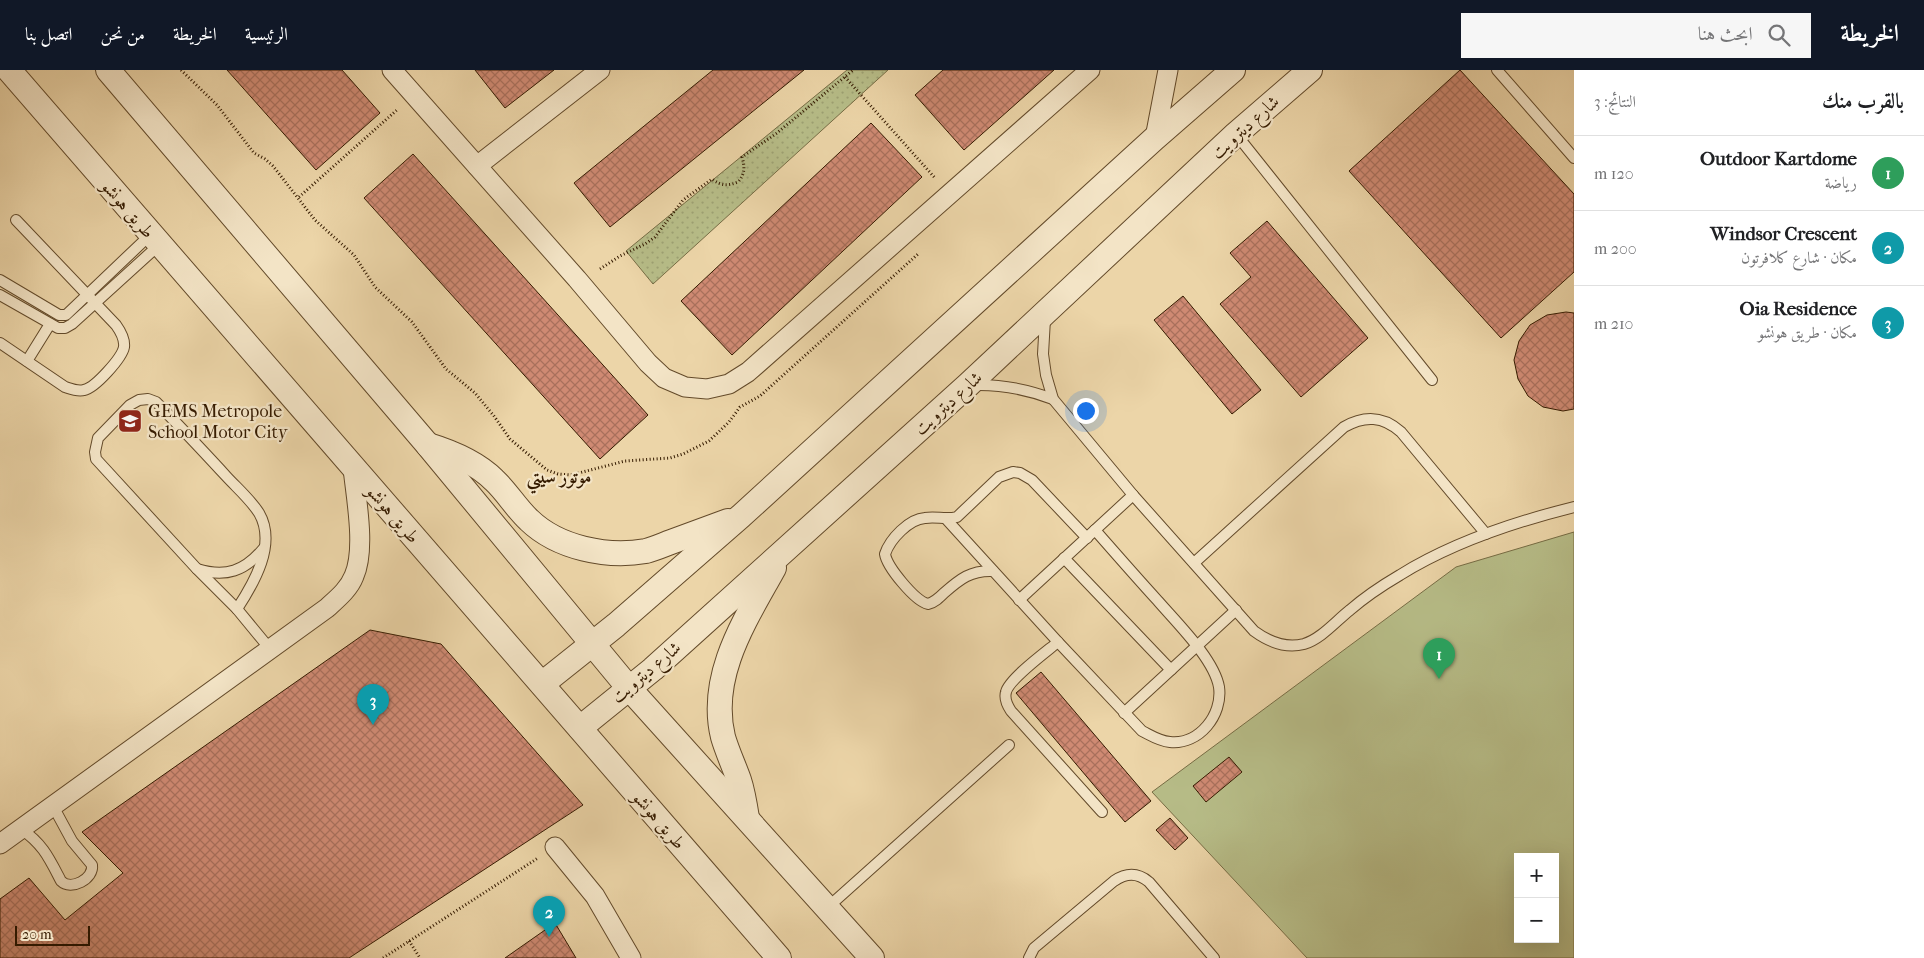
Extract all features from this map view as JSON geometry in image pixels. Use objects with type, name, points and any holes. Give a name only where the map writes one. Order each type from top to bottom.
[{"type":"street","name":"طريق هونشو","points":[[9,70],[26,81],[155,240],[580,728],[772,956]]},
{"type":"street","points":[[108,70],[427,444],[628,687],[872,958]]},
{"type":"street","points":[[392,70],[577,278],[648,363],[664,378],[685,387],[707,389],[729,384],[748,372],[1090,70]]},
{"type":"street","points":[[477,166],[600,70]]},
{"type":"street","points":[[1155,138],[1168,70]]},
{"type":"street","points":[[542,684],[616,626],[741,516],[1155,138],[1233,70]]},
{"type":"street","name":"شارع ديترويت","points":[[580,728],[628,687],[653,669],[968,385],[1236,134],[1310,70]]},
{"type":"street","points":[[427,444],[448,451],[472,463],[494,479],[529,521],[550,535],[573,546],[599,552],[623,554],[647,551],[741,516]]},
{"type":"street","points":[[0,844],[327,608],[343,594],[354,576],[360,556],[353,468]]},
{"type":"street","points":[[747,818],[739,782],[723,736],[721,716],[722,689],[730,652],[782,552]]},
{"type":"street","points":[[555,847],[594,896],[631,958]]},
{"type":"lane","points":[[1497,70],[1574,158]]},
{"type":"lane","points":[[1236,134],[1432,380]]},
{"type":"lane","points":[[0,343],[65,388],[74,390],[85,390],[93,386],[121,356],[124,348],[121,332],[96,303],[16,220]]},
{"type":"lane","points":[[0,280],[62,316],[69,314],[88,295],[155,240]]},
{"type":"lane","points":[[0,295],[50,324],[62,329],[69,327],[96,303],[155,240]]},
{"type":"lane","points":[[1046,313],[1043,333],[1043,354],[1046,375],[1053,399],[1133,495],[1254,631],[1265,639],[1278,644],[1292,646],[1305,643],[1317,637],[1350,609],[1402,573],[1443,552],[1486,534],[1574,507]]},
{"type":"lane","points":[[27,360],[50,324]]},
{"type":"lane","points":[[968,385],[1009,386],[1031,390],[1053,399]]},
{"type":"lane","points":[[238,609],[257,575],[264,548],[263,524],[253,506],[156,402],[148,399],[139,400],[130,405],[98,438],[94,452],[96,458],[196,569],[238,609],[270,649]]},
{"type":"lane","points":[[1194,563],[1344,427],[1364,418],[1384,420],[1401,432],[1486,534]]},
{"type":"lane","points":[[947,520],[993,571],[1018,600],[1142,731],[1156,739],[1173,742],[1189,739],[1203,731],[1214,718],[1220,702],[1219,686],[1213,671],[1197,646],[1091,534],[1032,480],[1020,473],[1013,472],[999,477],[957,517],[947,520],[924,518],[911,522],[890,543],[884,554],[889,566],[918,600],[923,603],[933,603],[966,575],[993,571]]},
{"type":"lane","points":[[1018,600],[1133,495]]},
{"type":"lane","points":[[196,569],[208,573],[221,574],[234,571],[255,559],[264,548]]},
{"type":"lane","points":[[1064,558],[1171,670]]},
{"type":"lane","points":[[1124,713],[1236,610]]},
{"type":"lane","points":[[1058,642],[1012,681],[1006,691],[1007,704],[1010,711],[1102,812]]},
{"type":"lane","points":[[827,908],[1009,745]]},
{"type":"lane","points":[[21,829],[34,838],[43,848],[60,881],[65,885],[75,885],[90,876],[93,869],[92,865],[72,841],[53,806]]},
{"type":"lane","points":[[1029,958],[1034,948],[1114,881],[1125,875],[1132,874],[1149,882],[1214,958]]},
{"type":"path","points":[[577,278],[595,264],[600,270],[620,256],[650,240],[665,226],[683,200],[712,179],[724,185],[738,182],[744,171],[742,157],[777,133],[853,70]]},
{"type":"path","points":[[298,197],[398,109],[393,103]]},
{"type":"path","points":[[383,958],[555,847]]},
{"type":"path","points":[[409,941],[420,958]]},
{"type":"green space","points":[[847,70],[888,70],[653,284],[626,251]]},
{"type":"green space","points":[[1574,532],[1574,958],[1307,958],[1152,792],[1456,567]]},
{"type":"building","points":[[227,70],[342,70],[380,113],[316,170]]},
{"type":"building","points":[[475,70],[554,70],[505,108]]},
{"type":"building","points":[[713,70],[804,70],[610,227],[574,183]]},
{"type":"building","points":[[943,70],[1054,70],[964,150],[915,95]]},
{"type":"building","points":[[1460,70],[1574,194],[1574,272],[1501,338],[1349,171]]},
{"type":"building","points":[[871,123],[922,177],[732,355],[681,301]]},
{"type":"building","points":[[413,154],[648,415],[600,459],[364,198]]},
{"type":"building","points":[[1267,221],[1368,338],[1301,397],[1220,304],[1251,277],[1230,253]]},
{"type":"building","points":[[1183,296],[1261,390],[1232,414],[1154,320]]},
{"type":"building","points":[[1566,312],[1574,313],[1574,409],[1563,411],[1543,407],[1528,396],[1518,379],[1514,360],[1519,341],[1530,325],[1547,315]]},
{"type":"building","points":[[370,630],[441,644],[583,805],[349,958],[0,958],[0,899],[29,878],[65,920],[123,873],[82,832]]},
{"type":"building","points":[[1041,672],[1151,801],[1125,822],[1016,693]]},
{"type":"building","points":[[1229,757],[1242,772],[1206,802],[1193,786]]},
{"type":"building","points":[[1170,818],[1188,838],[1175,850],[1156,830]]},
{"type":"building","points":[[555,923],[576,958],[505,958]]},
{"type":"place","name":"GEMS Metropole School Motor City","points":[[130,421]]},
{"type":"place","name":"Outdoor Kartdome","points":[[1439,679]]},
{"type":"place","name":"Oia Residence","points":[[373,725]]},
{"type":"place","name":"Windsor Crescent","points":[[549,937]]},
{"type":"district","name":"موتور سيتي","points":[[559,476]]}]
